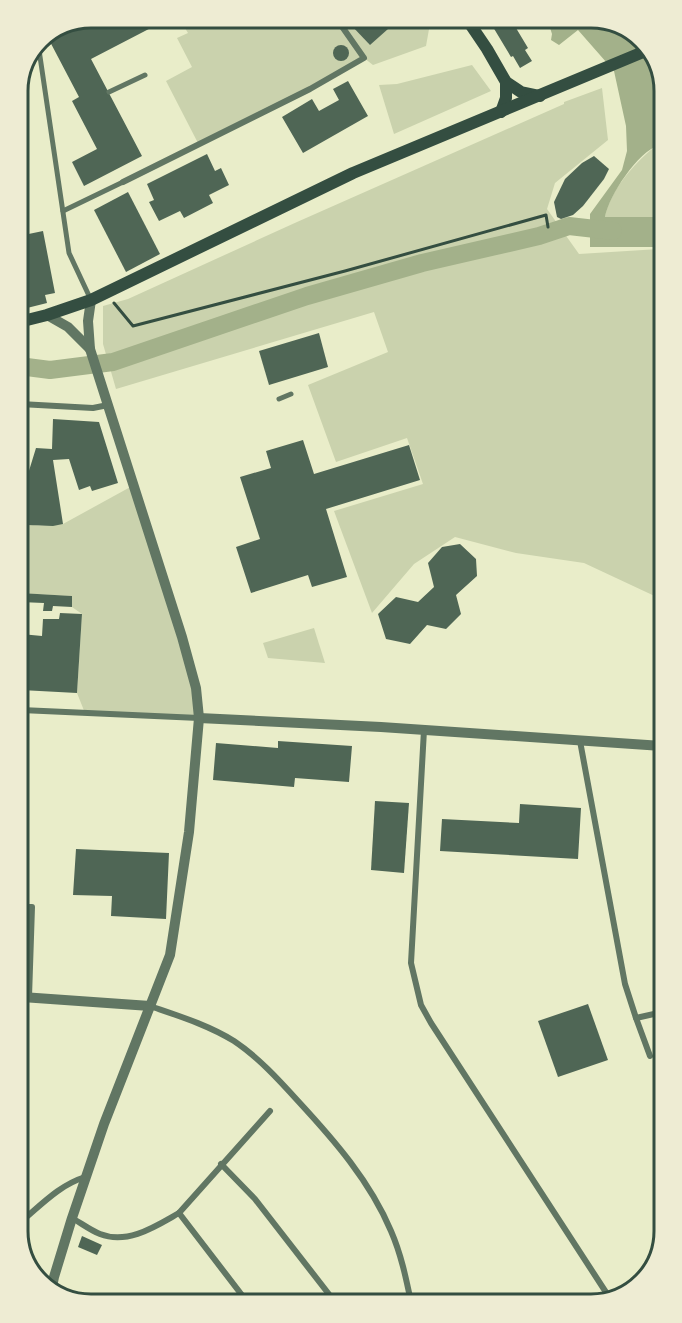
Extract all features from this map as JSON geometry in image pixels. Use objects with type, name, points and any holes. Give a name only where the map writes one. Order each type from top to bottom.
[{"type":"main road","points":[[473,29],[506,82],[507,90],[501,112]]},
{"type":"main road","points":[[29,320],[91,300],[353,173],[641,53]]},
{"type":"main road","points":[[506,82],[521,92],[540,96]]},
{"type":"street","points":[[63,211],[310,89],[364,58],[343,29]]},
{"type":"street","points":[[40,55],[69,253],[91,300],[88,321],[90,350],[182,638],[196,688],[199,718],[189,832],[171,955],[85,1177],[53,1282]]},
{"type":"street","points":[[109,92],[145,75]]},
{"type":"street","points":[[47,315],[68,327],[90,350]]},
{"type":"street","points":[[279,399],[291,394]]},
{"type":"street","points":[[29,404],[93,408],[108,405]]},
{"type":"street","points":[[28,710],[424,730],[654,746]]},
{"type":"street","points":[[424,730],[411,963],[421,1005],[606,1292]]},
{"type":"street","points":[[579,741],[625,984],[650,1056]]},
{"type":"street","points":[[28,907],[32,907],[28,963]]},
{"type":"street","points":[[28,997],[150,1006],[211,1028],[236,1042],[265,1066],[332,1137],[358,1172],[391,1230],[409,1294]]},
{"type":"street","points":[[636,1018],[654,1014]]},
{"type":"street","points":[[72,1218],[101,1234],[120,1238],[139,1234],[179,1213],[270,1111]]},
{"type":"street","points":[[221,1164],[255,1199],[329,1294]]},
{"type":"street","points":[[28,1216],[70,1181],[85,1177]]},
{"type":"street","points":[[179,1213],[241,1294]]},
{"type":"path","points":[[110,291],[114,303],[133,326],[345,271],[546,215],[548,227]]},
{"type":"shaded area","points":[[185,28],[429,29],[426,46],[373,65],[364,58],[199,145],[166,81],[192,67],[177,38],[188,33]]},
{"type":"shaded area","points":[[550,29],[595,29],[611,32],[629,41],[641,53],[649,67],[654,91],[654,148],[642,156],[618,186],[605,217],[654,217],[654,247],[590,247],[590,214],[622,170],[627,151],[626,126],[614,71],[578,30],[559,45],[551,40]]},
{"type":"shaded area","points":[[472,65],[491,91],[394,134],[379,85],[397,84]]},
{"type":"shaded area","points":[[602,88],[608,140],[555,183],[547,209],[579,254],[654,249],[654,596],[584,563],[516,553],[455,537],[414,564],[372,613],[334,511],[423,484],[407,438],[336,462],[308,385],[388,352],[374,312],[116,389],[103,344],[103,306],[128,299],[564,104],[564,102]]},
{"type":"shaded area","points":[[654,147],[654,217],[605,217],[618,187],[641,158]]},
{"type":"shaded area","points":[[134,485],[182,637],[199,718],[85,713],[77,693],[82,614],[72,607],[72,596],[29,593],[29,524],[63,524]]},
{"type":"shaded area","points":[[314,628],[325,663],[268,658],[263,643]]},
{"type":"building","points":[[91,28],[151,28],[91,59],[142,156],[84,186],[72,162],[97,149],[72,101],[79,97],[51,44],[67,33]]},
{"type":"building","points":[[354,29],[388,29],[370,45]]},
{"type":"building","points":[[494,29],[517,29],[528,48],[525,50],[532,61],[520,68],[513,56],[511,57]]},
{"type":"building","points":[[338,45],[344,45],[349,53],[347,59],[338,61],[333,56],[333,50]]},
{"type":"building","points":[[348,81],[368,116],[303,153],[282,117],[312,99],[319,111],[339,100],[333,89]]},
{"type":"building","points":[[207,154],[215,171],[221,168],[229,185],[209,195],[213,203],[184,218],[180,211],[159,221],[149,202],[154,200],[147,184]]},
{"type":"building","points":[[594,156],[609,169],[604,179],[573,215],[561,219],[557,217],[554,202],[565,179],[582,163]]},
{"type":"building","points":[[128,192],[160,254],[126,272],[94,210]]},
{"type":"building","points":[[43,231],[55,293],[45,295],[47,303],[29,308],[29,234]]},
{"type":"building","points":[[319,333],[328,367],[269,385],[259,351]]},
{"type":"building","points":[[53,419],[99,422],[118,483],[92,491],[90,486],[79,490],[69,459],[53,460],[63,524],[29,525],[29,472],[36,448],[52,449]]},
{"type":"building","points":[[303,440],[314,474],[409,445],[420,480],[326,509],[347,577],[312,587],[308,575],[251,593],[236,547],[260,539],[240,477],[271,468],[266,451]]},
{"type":"building","points":[[460,544],[476,559],[477,576],[456,595],[461,614],[446,629],[427,625],[410,644],[386,639],[378,614],[396,597],[418,602],[434,587],[428,563],[442,547]]},
{"type":"building","points":[[29,593],[72,596],[72,607],[53,606],[52,611],[43,611],[44,603],[29,602]]},
{"type":"building","points":[[60,613],[82,614],[77,693],[28,690],[29,635],[42,636],[43,619],[59,619]]},
{"type":"building","points":[[278,741],[352,746],[349,782],[295,778],[294,787],[213,780],[216,743],[278,748]]},
{"type":"building","points":[[375,801],[409,803],[404,873],[371,870]]},
{"type":"building","points":[[520,804],[581,808],[578,859],[440,851],[442,819],[519,823]]},
{"type":"building","points":[[76,849],[169,853],[166,919],[111,916],[112,896],[73,895]]},
{"type":"building","points":[[588,1004],[608,1060],[558,1077],[538,1021]]},
{"type":"building","points":[[82,1236],[102,1245],[97,1255],[78,1247]]},
{"type":"waterway","points":[[29,367],[50,370],[113,362],[307,296],[422,263],[539,236],[569,226],[613,231]]}]
